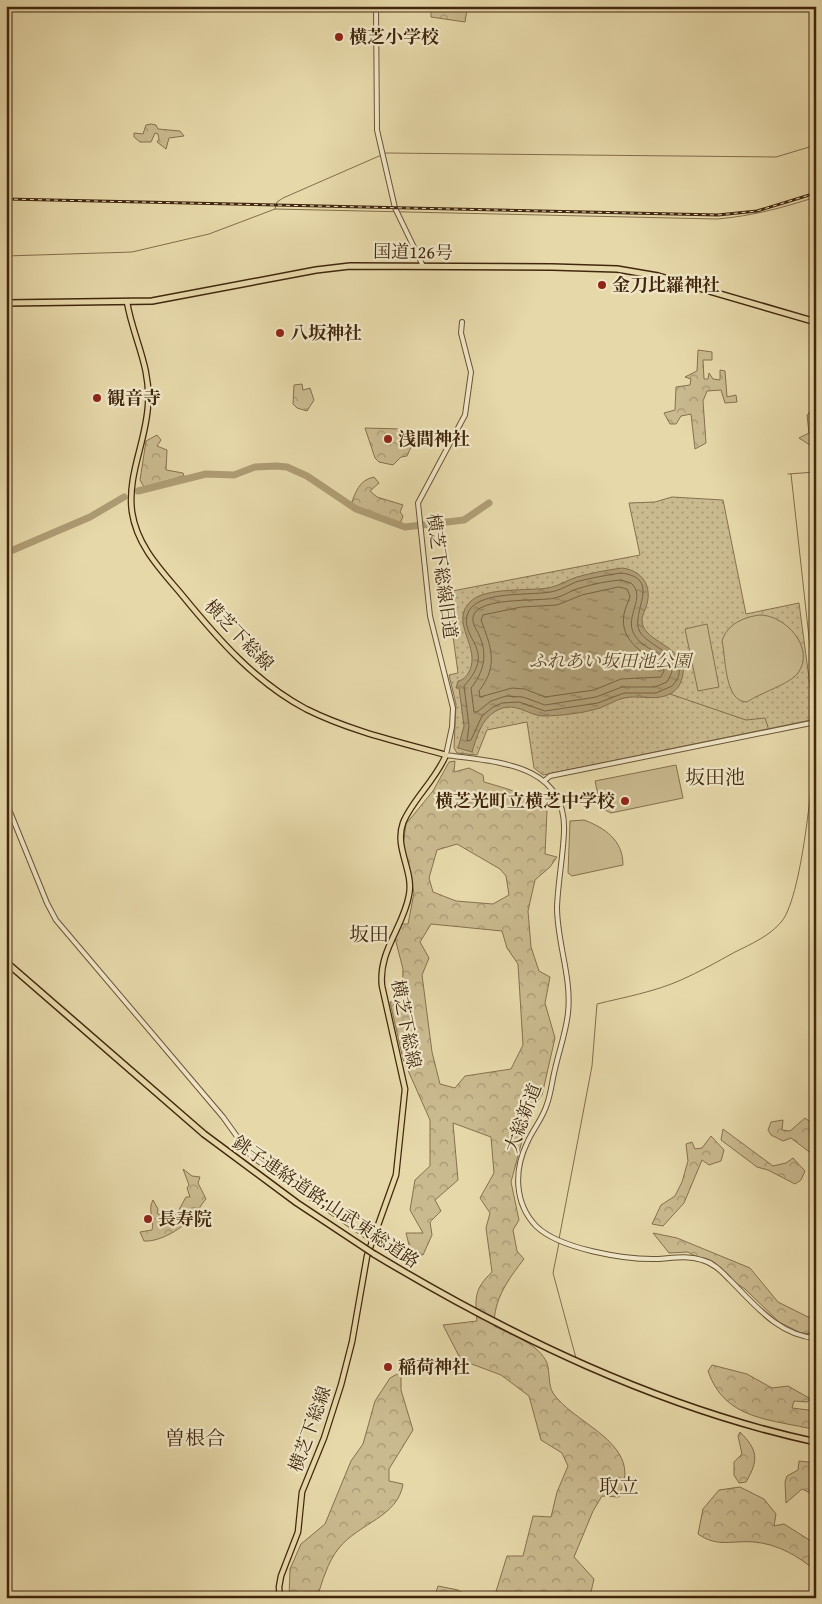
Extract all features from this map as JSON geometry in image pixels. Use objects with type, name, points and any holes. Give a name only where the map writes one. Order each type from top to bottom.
[{"type":"highway","name":"国道126号","points":[[6,303],[127,302],[185,296],[332,268],[369,265],[552,267],[632,271],[679,281],[816,322]]},
{"type":"highway","name":"銚子連絡道路;山武東総道路","points":[[6,962],[204,1134],[297,1203],[374,1254],[498,1324],[576,1360],[706,1411],[816,1442]]},
{"type":"main road","name":"横芝下総線","points":[[127,302],[131,321],[144,358],[148,396],[147,418],[133,473],[131,498],[136,528],[150,557],[230,650],[278,692],[305,708],[338,723],[446,755],[436,776],[407,816],[400,836],[410,892],[393,934],[382,979],[405,1090],[396,1175],[392,1191],[372,1240],[360,1284],[352,1342],[324,1438],[302,1492],[298,1532],[279,1586],[280,1598]]},
{"type":"street","points":[[376,6],[376,122],[397,214],[422,266]]},
{"type":"street","name":"横芝下総線旧道","points":[[446,755],[452,727],[453,708],[430,616],[418,510],[420,497],[460,428],[465,415],[471,372],[461,333],[462,322]]},
{"type":"street","points":[[544,781],[550,776],[816,722]]},
{"type":"street","name":"大総新道","points":[[446,755],[518,766],[544,781],[558,800],[564,822],[557,914],[567,976],[568,1012],[548,1102],[526,1143],[517,1177],[522,1205],[536,1226],[550,1236],[570,1244],[623,1256],[659,1259],[692,1257],[712,1264],[774,1322],[795,1334],[816,1338]]},
{"type":"street","points":[[6,802],[46,903],[56,920],[223,1117],[251,1156],[372,1240]]},
{"type":"green space","points":[[431,6],[462,6],[467,10],[465,22],[431,17]]},
{"type":"green space","points":[[146,125],[156,125],[158,129],[180,131],[184,136],[169,138],[166,149],[157,142],[159,139],[158,134],[155,133],[151,142],[140,142],[134,137],[134,133],[143,134]]},
{"type":"green space","points":[[698,350],[712,352],[712,360],[703,360],[704,379],[708,379],[709,373],[713,379],[720,380],[720,370],[725,371],[727,397],[736,395],[737,402],[725,403],[721,390],[707,391],[703,401],[706,443],[695,449],[691,414],[681,416],[676,424],[670,424],[664,413],[675,410],[676,387],[690,385],[691,379],[685,377],[697,371]]},
{"type":"green space","points":[[302,384],[303,390],[310,388],[314,400],[307,411],[297,408],[293,404],[294,385]]},
{"type":"green space","points":[[816,400],[816,449],[799,438],[809,433],[807,415],[813,409],[813,401]]},
{"type":"green space","points":[[365,428],[401,429],[411,447],[407,456],[401,457],[393,465],[379,462],[375,458]]},
{"type":"green space","points":[[157,435],[161,440],[157,446],[167,450],[166,470],[183,473],[184,476],[144,487],[140,480],[146,441]]},
{"type":"green space","points":[[374,477],[379,483],[370,491],[377,497],[403,505],[400,512],[403,516],[400,524],[351,504],[361,484]]},
{"type":"green space","name":"ふれあい坂田池公園","points":[[672,497],[723,500],[746,614],[799,603],[811,693],[811,720],[543,775],[534,768],[527,722],[487,730],[477,755],[457,753],[454,748],[456,704],[449,675],[458,673],[447,592],[640,555],[629,503],[655,502]]},
{"type":"green space","points":[[760,615],[770,616],[788,627],[800,644],[803,653],[803,663],[794,677],[747,702],[739,700],[730,687],[722,641],[724,635],[737,622]]},
{"type":"green space","points":[[707,624],[719,687],[698,691],[685,629]]},
{"type":"green space","points":[[455,761],[454,772],[469,768],[483,775],[484,782],[525,796],[547,811],[545,854],[557,857],[550,867],[535,880],[528,911],[531,947],[539,971],[550,977],[545,1003],[555,1038],[542,1095],[530,1111],[511,1182],[519,1220],[513,1230],[517,1251],[524,1259],[507,1282],[499,1298],[494,1326],[538,1350],[547,1363],[550,1386],[553,1393],[572,1412],[607,1439],[623,1461],[625,1474],[619,1497],[602,1496],[593,1511],[574,1557],[594,1579],[591,1592],[593,1598],[494,1598],[507,1556],[523,1556],[533,1516],[551,1517],[557,1492],[568,1466],[562,1453],[541,1440],[529,1396],[501,1375],[461,1360],[443,1325],[477,1321],[477,1294],[486,1278],[492,1272],[486,1228],[490,1213],[480,1198],[494,1173],[491,1137],[453,1123],[458,1180],[435,1200],[441,1211],[430,1222],[432,1235],[423,1255],[411,1253],[406,1233],[423,1233],[410,1210],[415,1180],[430,1166],[430,1120],[403,1059],[390,1002],[402,1003],[403,969],[395,938],[402,924],[408,924],[414,893],[403,845],[406,824],[433,791],[449,762]],"holes":[[[457,844],[500,869],[506,876],[509,895],[493,904],[456,901],[433,892],[429,878],[437,850]],[[431,924],[502,931],[507,948],[518,964],[523,1045],[511,1069],[465,1076],[455,1088],[440,1084],[432,1052],[422,975],[429,958],[420,942]]]},
{"type":"green space","points":[[676,765],[683,798],[611,813],[601,808],[595,781]]},
{"type":"green space","points":[[584,820],[606,831],[611,836],[620,849],[623,865],[572,876],[568,873],[570,821]]},
{"type":"green space","points":[[805,1118],[813,1124],[816,1122],[816,1157],[791,1138],[783,1141],[771,1135],[768,1130],[771,1122],[783,1120],[782,1130],[790,1131]]},
{"type":"green space","points":[[723,1129],[773,1166],[786,1163],[793,1158],[805,1171],[801,1180],[795,1184],[768,1170],[757,1167],[721,1140]]},
{"type":"green space","points":[[711,1136],[724,1150],[721,1161],[709,1165],[702,1160],[684,1203],[663,1226],[652,1224],[661,1205],[675,1196],[682,1182],[688,1161],[686,1144],[692,1142],[695,1149],[702,1148]]},
{"type":"green space","points":[[183,1169],[192,1176],[200,1177],[198,1183],[206,1199],[184,1225],[164,1237],[144,1241],[140,1232],[152,1230],[151,1204],[153,1200],[158,1209],[157,1213],[162,1216],[164,1221],[176,1215],[186,1197],[190,1197],[187,1188],[189,1185]]},
{"type":"green space","points":[[653,1233],[677,1238],[750,1268],[778,1302],[808,1317],[816,1317],[816,1334],[801,1333],[779,1322],[745,1289],[688,1252],[669,1253]]},
{"type":"green space","points":[[712,1365],[747,1374],[772,1388],[788,1386],[811,1399],[807,1402],[794,1401],[792,1408],[816,1411],[816,1430],[767,1420],[738,1409],[726,1400],[716,1387],[708,1371]]},
{"type":"green space","points":[[401,1372],[401,1390],[413,1430],[389,1469],[389,1481],[403,1484],[400,1495],[386,1512],[347,1539],[339,1548],[329,1565],[317,1598],[289,1598],[290,1569],[301,1544],[325,1524],[351,1461],[363,1444],[375,1401],[390,1378]]},
{"type":"green space","points":[[740,1432],[750,1444],[755,1461],[746,1482],[739,1483],[734,1475],[734,1462],[742,1454],[738,1436]]},
{"type":"green space","points":[[799,1461],[816,1463],[816,1496],[802,1489],[786,1503],[785,1482],[787,1476],[798,1470]]},
{"type":"green space","points":[[740,1487],[764,1499],[776,1514],[774,1526],[784,1524],[811,1541],[816,1541],[816,1571],[802,1560],[771,1545],[754,1542],[725,1543],[712,1541],[698,1534],[703,1509],[719,1490]]},
{"type":"green space","points":[[438,1586],[458,1590],[471,1598],[434,1598]]},
{"type":"water","points":[[622,568],[637,573],[646,583],[648,597],[642,623],[646,631],[673,652],[680,660],[683,670],[680,684],[677,688],[665,696],[655,698],[624,698],[600,708],[564,715],[543,716],[515,707],[503,708],[491,714],[483,724],[472,752],[458,748],[464,726],[459,688],[456,688],[458,681],[469,672],[472,663],[472,653],[463,617],[465,609],[471,601],[487,593],[548,588],[573,578]]},
{"type":"waterway","points":[[275,209],[277,202],[283,198],[386,153],[776,157],[816,145]]},
{"type":"waterway","points":[[6,256],[132,252],[209,234],[275,209],[717,219],[767,211],[816,197]]},
{"type":"waterway","points":[[138,491],[206,474],[234,475],[255,467],[276,466],[287,467],[307,476],[356,509],[405,527],[464,520],[489,503]]},
{"type":"waterway","points":[[788,474],[816,472]]},
{"type":"waterway","points":[[791,474],[815,692],[815,721]]},
{"type":"waterway","points":[[6,553],[90,517],[124,497]]},
{"type":"waterway","points":[[670,694],[746,720],[765,718],[768,727]]},
{"type":"waterway","points":[[559,1239],[592,1066],[597,1004],[650,991],[681,980],[760,939],[782,921],[796,884],[802,857],[813,768],[815,725]]},
{"type":"waterway","points":[[559,1243],[553,1273],[576,1358]]},
{"type":"railway","points":[[6,199],[718,215],[757,211],[816,193]]},
{"type":"place","name":"横芝小学校","points":[[339,37]]},
{"type":"place","name":"金刀比羅神社","points":[[602,285]]},
{"type":"place","name":"八坂神社","points":[[280,333]]},
{"type":"place","name":"観音寺","points":[[97,398]]},
{"type":"place","name":"浅間神社","points":[[388,439]]},
{"type":"place","name":"横芝光町立横芝中学校","points":[[625,801]]},
{"type":"place","name":"長寿院","points":[[148,1219]]},
{"type":"place","name":"稲荷神社","points":[[388,1367]]},
{"type":"district","name":"坂田池","points":[[715,777]]},
{"type":"district","name":"坂田","points":[[369,934]]},
{"type":"district","name":"曽根合","points":[[195,1438]]},
{"type":"district","name":"取立","points":[[619,1486]]}]
